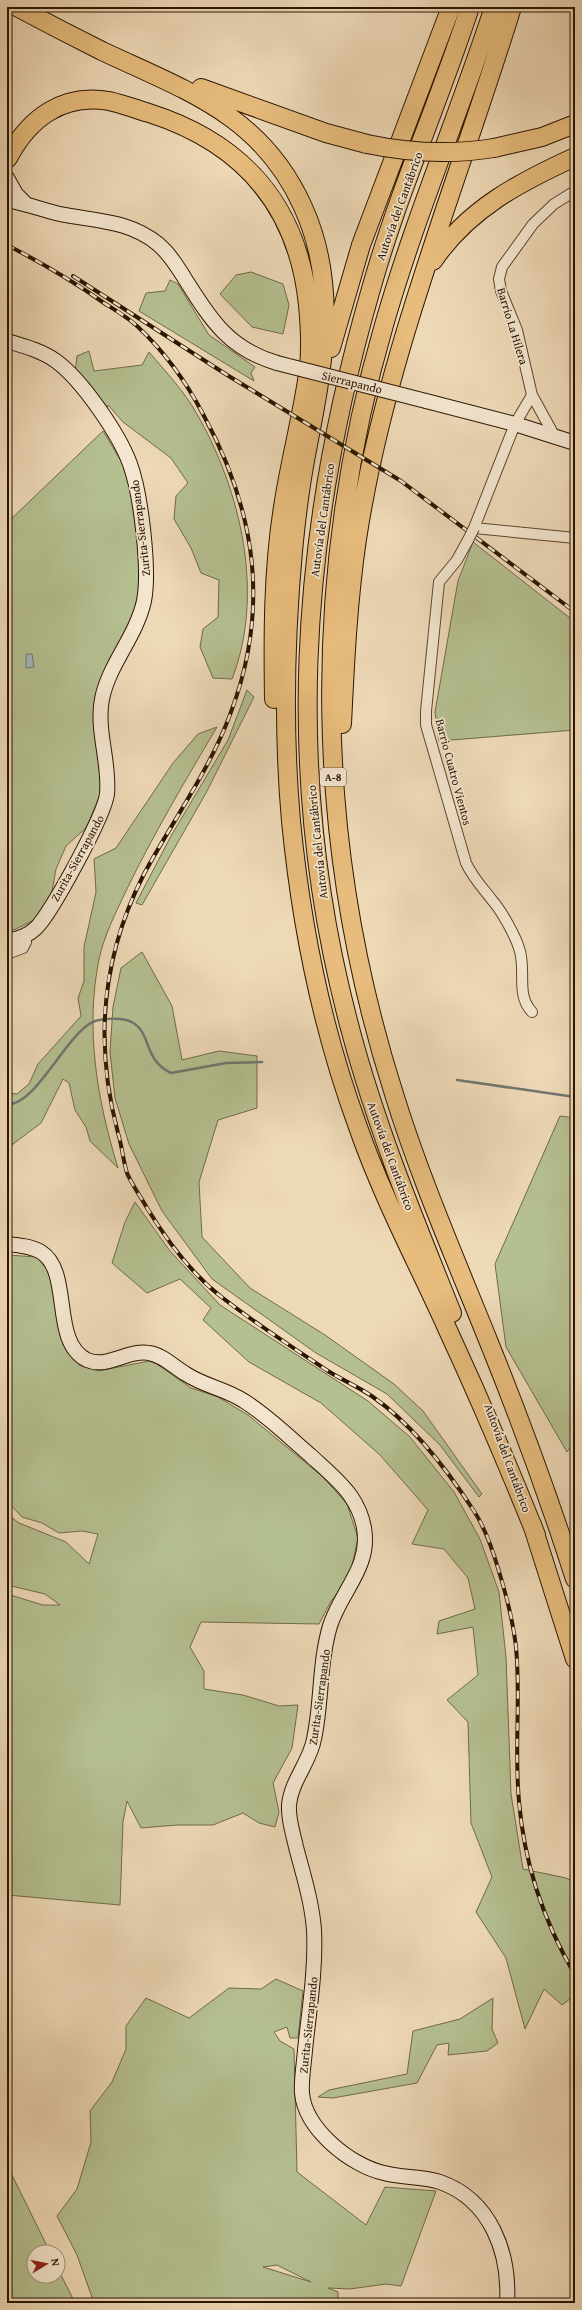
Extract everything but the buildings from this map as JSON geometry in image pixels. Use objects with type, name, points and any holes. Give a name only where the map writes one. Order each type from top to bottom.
[{"type":"highway","points":[[17,7],[180,86],[219,108],[252,134],[287,177],[302,204],[315,238],[324,283],[326,314],[323,353],[298,512],[291,586],[286,652],[287,776],[299,884],[308,944],[341,1076]]},
{"type":"highway","points":[[313,420],[344,298],[361,245],[451,7]]},
{"type":"highway","name":"Autovía del Cantábrico","points":[[470,7],[377,269],[339,415],[319,523],[310,610],[307,673],[309,772],[324,903],[341,994],[357,1056],[388,1152],[497,1427],[536,1535],[575,1658]]},
{"type":"highway","points":[[374,1029],[357,936],[345,834],[341,751],[346,641],[357,538],[394,375],[414,304],[506,8]]},
{"type":"highway","name":"Autovía del Cantábrico","points":[[506,8],[402,266],[383,328],[360,417],[339,549],[331,660],[334,790],[340,855],[348,912],[359,968],[374,1029],[414,1153],[538,1468],[575,1579]]},
{"type":"highway","points":[[58,28],[209,91],[326,133],[367,144],[431,153],[494,148],[542,137],[575,124]]},
{"type":"highway","points":[[8,156],[33,122],[56,106],[87,100],[112,102],[126,106],[189,128],[231,154],[248,168],[271,195],[295,241],[307,288],[310,339],[309,367],[283,509],[276,583],[273,654],[278,779],[292,891],[320,1008],[357,1127],[397,1225],[469,1374],[536,1535]]},
{"type":"highway","points":[[414,304],[431,264],[440,250],[469,218],[515,186],[575,156]]},
{"type":"street","points":[[8,156],[7,178],[11,186],[25,203]]},
{"type":"street","name":"Barrio La Hilera","points":[[555,437],[532,395],[517,330],[501,291],[499,272],[533,224],[554,204],[575,191]]},
{"type":"street","name":"Sierrapando","points":[[7,200],[25,203],[58,213],[118,224],[151,239],[170,258],[208,315],[225,335],[249,352],[277,363],[515,424]]},
{"type":"street","name":"Zurita-Sierrapando","points":[[7,941],[26,935],[44,919],[103,812],[107,786],[100,728],[102,699],[112,669],[139,616],[145,591],[146,571],[136,487],[124,451],[95,404],[68,372],[43,354],[9,344]]},
{"type":"street","points":[[532,395],[515,424],[474,528],[575,538]]},
{"type":"street","points":[[515,424],[575,444]]},
{"type":"street","name":"Barrio Cuatro Vientos","points":[[474,528],[457,560],[439,582],[426,724],[466,863],[474,879],[492,900],[515,936],[522,960],[521,981],[524,1000],[532,1012]]},
{"type":"street","points":[[7,954],[23,948],[26,942],[26,935]]},
{"type":"street","name":"Zurita-Sierrapando","points":[[7,1244],[36,1250],[44,1254],[50,1261],[56,1273],[69,1336],[81,1356],[90,1361],[100,1362],[139,1353],[154,1354],[193,1378],[234,1395],[264,1416],[336,1479],[357,1508],[364,1528],[364,1557],[357,1576],[340,1603],[330,1628],[323,1661],[314,1741],[294,1786],[289,1805],[291,1826],[309,1899],[314,1931],[313,1967],[302,2080],[303,2100],[310,2120],[320,2133],[364,2165],[387,2174],[441,2182],[458,2191],[473,2202],[490,2222],[502,2247],[508,2276],[507,2303]]},
{"type":"green space","points":[[251,272],[283,284],[289,305],[283,334],[252,327],[220,294],[236,275]]},
{"type":"green space","points":[[170,280],[178,284],[209,335],[255,367],[251,373],[254,381],[139,311],[146,293],[165,291]]},
{"type":"green space","points":[[89,351],[94,371],[142,365],[149,352],[186,397],[197,414],[226,476],[236,509],[243,544],[247,578],[247,613],[242,646],[232,679],[213,678],[200,647],[203,629],[218,617],[219,580],[201,573],[191,548],[174,519],[176,496],[188,483],[171,458],[123,422],[108,405],[105,413],[75,373],[77,356]]},
{"type":"green space","points":[[103,431],[123,464],[130,486],[142,575],[137,607],[94,713],[101,788],[97,810],[88,826],[66,846],[56,869],[51,897],[34,920],[7,932],[7,523]]},
{"type":"green space","points":[[473,542],[575,622],[575,730],[439,741],[435,712],[458,581]]},
{"type":"green space","points":[[247,690],[254,697],[206,793],[142,905],[136,903],[171,836],[228,740]]},
{"type":"green space","points":[[217,727],[136,870],[111,924],[99,959],[93,1012],[95,1064],[104,1116],[118,1168],[90,1141],[86,1127],[75,1110],[69,1083],[63,1079],[41,1123],[13,1144],[7,1154],[7,1093],[17,1094],[29,1084],[38,1064],[81,1016],[78,998],[84,981],[84,947],[96,892],[94,859],[116,848],[173,763],[198,734]]},
{"type":"green space","points":[[142,952],[172,1006],[182,1060],[219,1051],[257,1056],[257,1108],[218,1120],[199,1182],[202,1237],[250,1288],[325,1335],[394,1384],[423,1411],[482,1494],[479,1497],[440,1445],[387,1394],[316,1353],[212,1279],[162,1211],[129,1144],[115,1098],[110,1052],[113,1007],[121,968]]},
{"type":"green space","points":[[560,1116],[575,1118],[575,1441],[567,1452],[506,1347],[495,1264]]},
{"type":"green space","points":[[135,1202],[170,1251],[220,1305],[368,1401],[410,1437],[454,1492],[480,1539],[499,1592],[506,1657],[511,1794],[523,1869],[566,1878],[575,1882],[575,1995],[562,2005],[544,1989],[525,2029],[506,1958],[476,1912],[492,1877],[471,1823],[468,1722],[447,1700],[478,1675],[473,1627],[437,1634],[439,1621],[475,1609],[468,1578],[444,1549],[412,1544],[428,1510],[380,1455],[321,1403],[249,1362],[203,1320],[211,1308],[180,1279],[147,1293],[112,1263],[125,1222]]},
{"type":"green space","points":[[7,1255],[37,1257],[49,1272],[63,1345],[79,1365],[98,1371],[149,1361],[157,1364],[191,1388],[218,1397],[248,1415],[323,1477],[347,1504],[358,1538],[350,1575],[330,1603],[319,1624],[201,1622],[190,1647],[204,1671],[204,1689],[243,1695],[279,1706],[298,1705],[292,1748],[273,1783],[279,1812],[275,1827],[259,1823],[243,1813],[213,1825],[177,1825],[141,1828],[127,1801],[123,1822],[120,1905],[7,1895],[7,1594],[43,1605],[60,1605],[45,1594],[7,1585],[7,1514],[19,1523],[66,1542],[89,1564],[98,1534],[82,1531],[59,1533],[42,1523],[22,1517],[7,1501]]},
{"type":"green space","points":[[276,1979],[303,1991],[298,2038],[290,2038],[287,2027],[274,2032],[280,2041],[294,2049],[297,2172],[366,2225],[385,2187],[436,2191],[401,2286],[386,2284],[350,2289],[328,2288],[338,2292],[338,2303],[94,2303],[77,2255],[57,2216],[77,2189],[91,2142],[90,2111],[112,2082],[126,2049],[126,2026],[146,1998],[189,2018],[229,1988],[261,1989]],"holes":[[[277,2265],[311,2282],[263,2267]]]},
{"type":"green space","points":[[493,1998],[492,2029],[498,2043],[487,2051],[448,2055],[449,2043],[437,2045],[417,2083],[333,2098],[318,2097],[329,2090],[407,2074],[413,2031],[460,2019]]},
{"type":"green space","points":[[7,2165],[46,2244],[26,2244],[26,2284],[66,2284],[75,2303],[7,2303]]},
{"type":"water","points":[[26,654],[32,654],[34,667],[26,668]]},
{"type":"waterway","points":[[7,1104],[18,1101],[30,1093],[77,1035],[88,1025],[99,1020],[119,1019],[131,1022],[139,1028],[153,1056],[160,1065],[171,1073],[226,1063],[262,1062]]},
{"type":"waterway","points":[[457,1080],[575,1097]]},
{"type":"railway","points":[[7,245],[68,279],[125,317],[137,326],[157,346],[175,368],[204,416],[222,452],[236,488],[246,524],[252,561],[253,598],[251,635],[243,673],[231,712],[213,754],[202,775],[144,874],[118,937],[111,969],[106,1001],[104,1034],[106,1066],[110,1099],[127,1173],[162,1231],[188,1266],[208,1286],[259,1325],[328,1371],[368,1393],[402,1421],[441,1464],[482,1524],[496,1561],[504,1588],[515,1637],[518,1685],[518,1782],[519,1801],[526,1847],[537,1891],[545,1913],[575,1975]]},
{"type":"railway","points":[[73,276],[227,375],[401,481],[575,612]]}]
